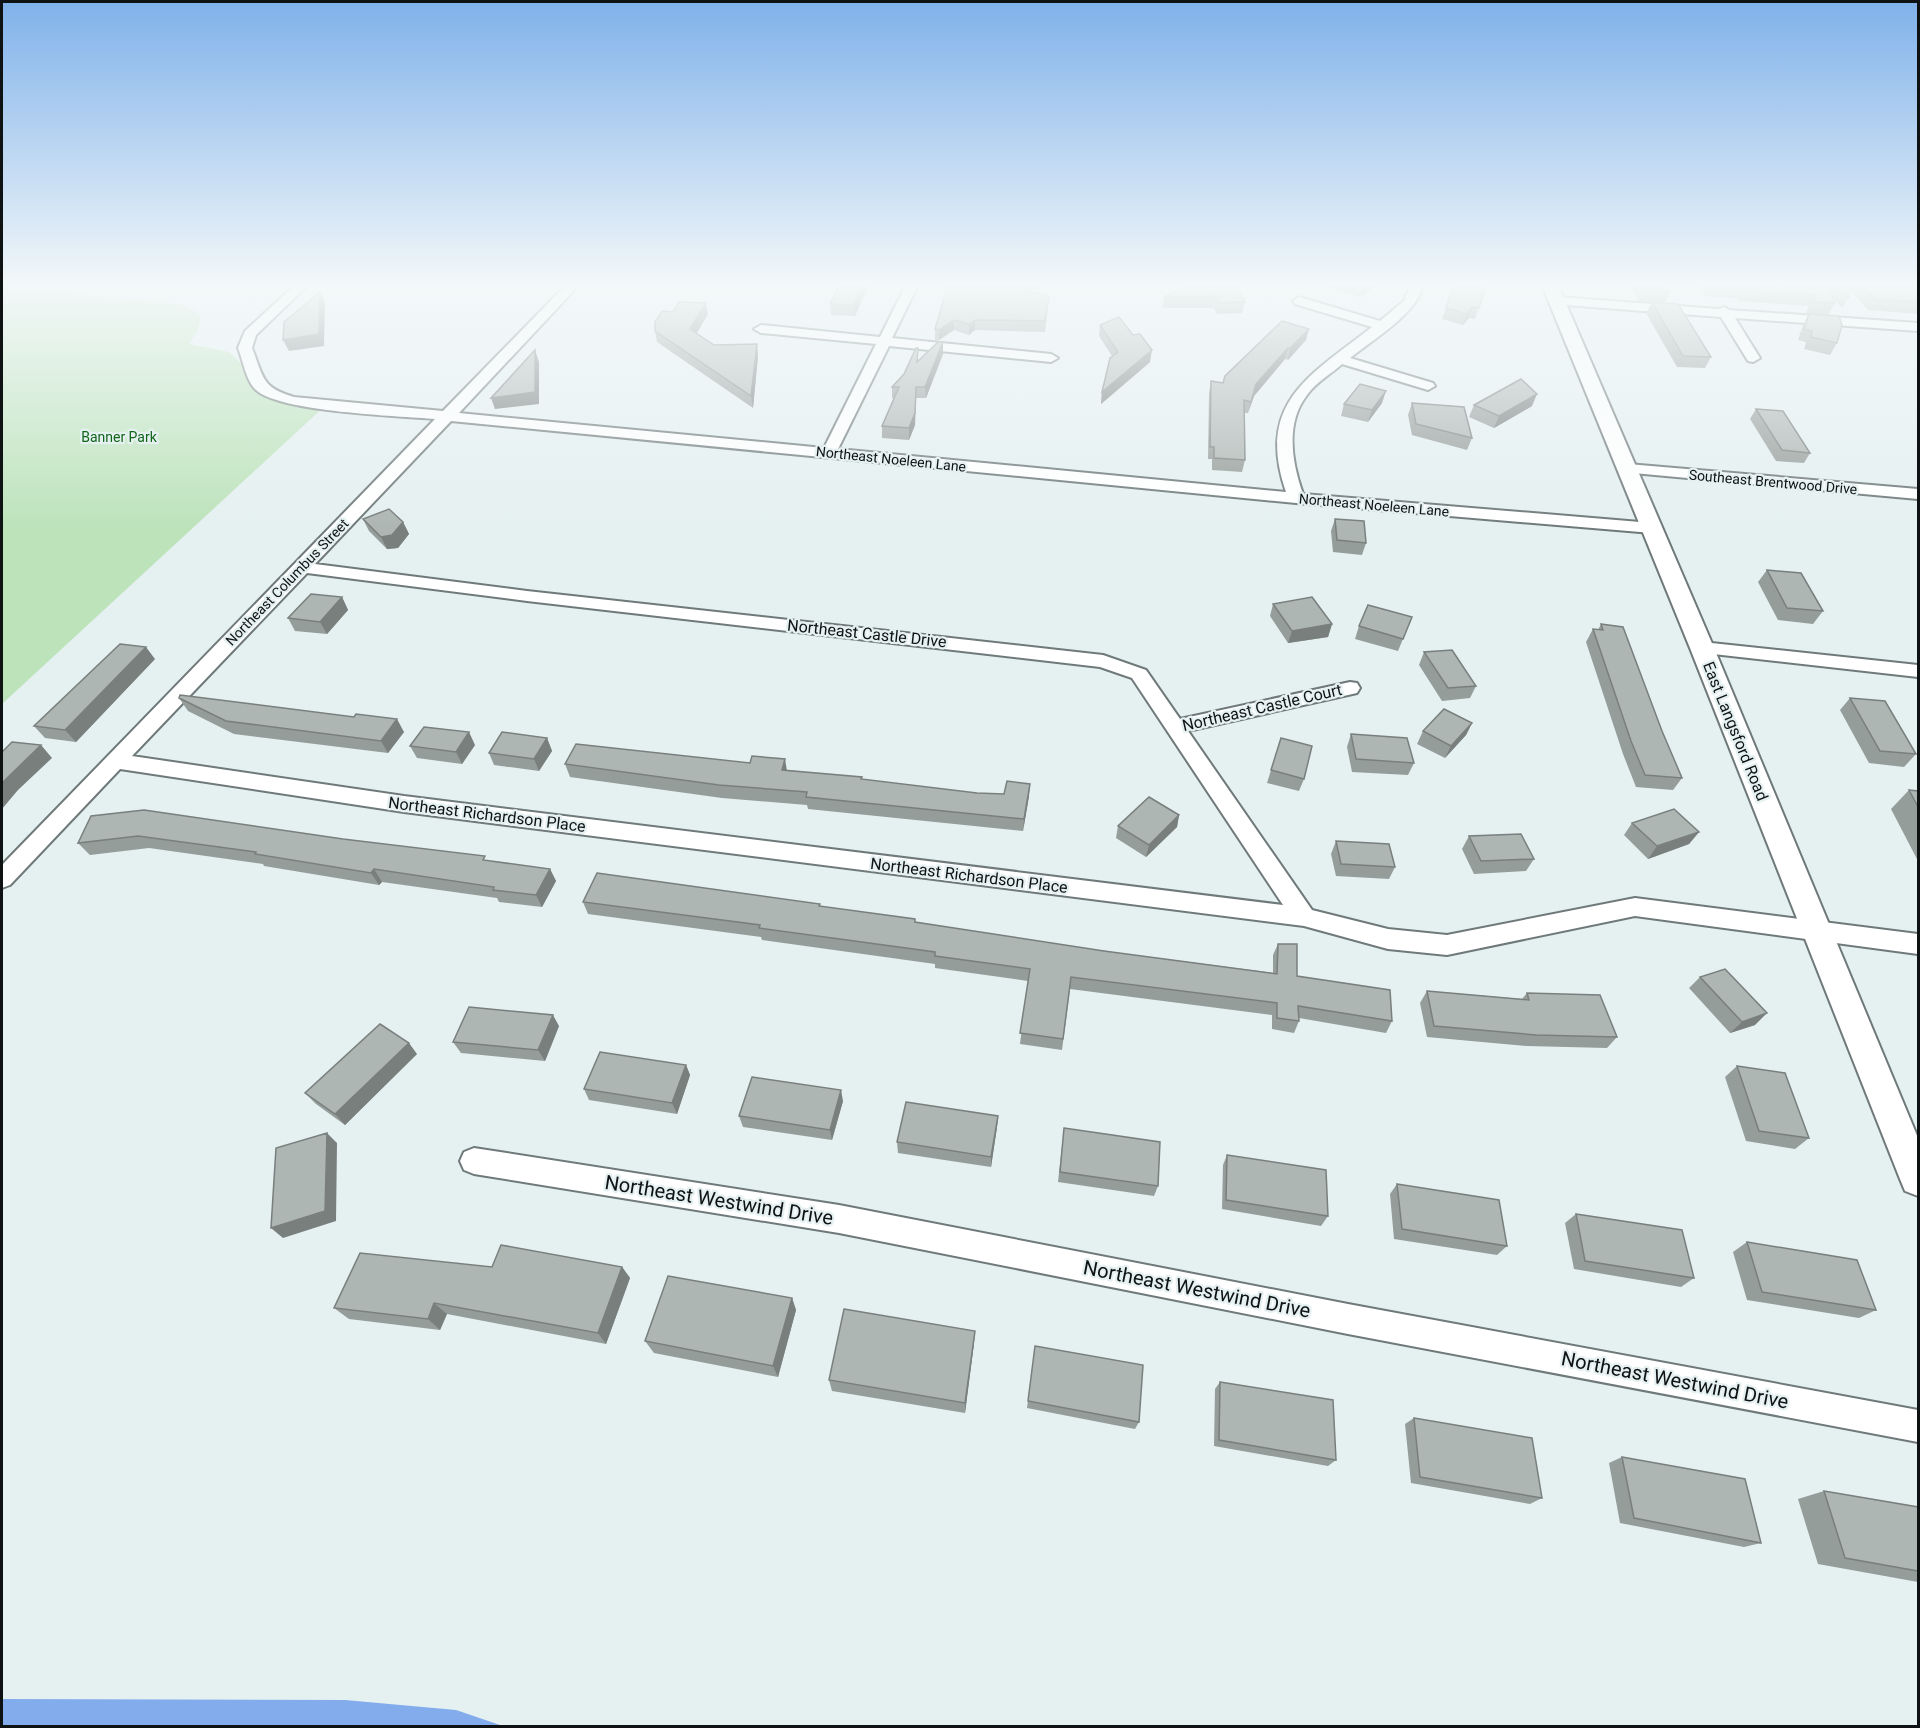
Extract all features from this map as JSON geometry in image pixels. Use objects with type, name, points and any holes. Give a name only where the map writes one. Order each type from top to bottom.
[{"type":"street","name":"Northeast Noeleen Lane","points":[[252,366],[259,385],[270,394],[293,401],[1296,498],[1652,528]]},
{"type":"street","name":"Northeast Columbus Street","points":[[2,879],[496,366]]},
{"type":"street","points":[[828,453],[872,366]]},
{"type":"street","points":[[1296,498],[1287,474],[1284,439],[1290,415],[1298,396],[1331,366]]},
{"type":"street","points":[[1360,366],[1428,386]]},
{"type":"street","name":"East Langsford Road","points":[[1584,366],[1819,932],[1918,1179]]},
{"type":"street","name":"Southeast Brentwood Drive","points":[[1628,470],[1918,494]]},
{"type":"street","name":"Northeast Castle Drive","points":[[302,567],[527,596],[1103,661],[1139,674],[1304,917]]},
{"type":"street","points":[[1702,648],[1918,671]]},
{"type":"street","name":"Northeast Castle Court","points":[[1174,727],[1350,688]]},
{"type":"street","name":"Northeast Richardson Place","points":[[115,761],[404,804],[1304,917],[1388,939],[1447,945],[1635,907],[1918,944]]},
{"type":"street","name":"Northeast Westwind Drive","points":[[474,1161],[839,1219],[1371,1323],[1918,1426]]},
{"type":"green space","name":"Banner Park","points":[[2,366],[243,366],[270,394],[326,405],[2,704]]},
{"type":"water","points":[[2,1699],[345,1700],[456,1710],[503,1726],[2,1726]]},
{"type":"building","points":[[521,366],[535,366],[535,392],[491,398]]},
{"type":"building","points":[[706,366],[755,366],[751,396]]},
{"type":"building","points":[[908,366],[934,366],[925,387],[916,387],[915,413],[909,428],[882,426],[899,387],[892,387],[904,374]]},
{"type":"building","points":[[1108,366],[1133,366],[1102,392]]},
{"type":"building","points":[[1236,366],[1272,366],[1256,384],[1251,402],[1244,400],[1245,460],[1214,458],[1214,447],[1210,447],[1211,381],[1223,383],[1225,376]]},
{"type":"building","points":[[1521,379],[1537,394],[1499,416],[1474,405]]},
{"type":"building","points":[[1360,384],[1386,391],[1372,410],[1344,404]]},
{"type":"building","points":[[1412,403],[1464,407],[1472,438],[1416,424]]},
{"type":"building","points":[[1756,409],[1783,411],[1810,453],[1782,450]]},
{"type":"building","points":[[389,509],[403,522],[392,535],[381,537],[363,519]]},
{"type":"building","points":[[1335,519],[1364,521],[1366,543],[1337,540]]},
{"type":"building","points":[[1767,570],[1801,573],[1823,611],[1787,608]]},
{"type":"building","points":[[311,594],[342,597],[320,622],[288,618]]},
{"type":"building","points":[[1312,597],[1332,624],[1292,631],[1273,604]]},
{"type":"building","points":[[1368,605],[1412,617],[1403,639],[1359,626]]},
{"type":"building","points":[[1601,624],[1623,627],[1682,778],[1645,775],[1593,629],[1603,630]]},
{"type":"building","points":[[120,644],[146,647],[65,730],[34,726]]},
{"type":"building","points":[[1452,650],[1476,686],[1448,688],[1424,652]]},
{"type":"building","points":[[180,695],[354,717],[356,714],[397,719],[381,741],[226,721],[179,698]]},
{"type":"building","points":[[1850,698],[1885,701],[1916,754],[1880,751]]},
{"type":"building","points":[[1444,709],[1472,723],[1451,746],[1423,731]]},
{"type":"building","points":[[424,727],[469,732],[456,752],[410,746]]},
{"type":"building","points":[[502,732],[547,738],[534,759],[489,753]]},
{"type":"building","points":[[1351,734],[1407,738],[1414,763],[1356,759]]},
{"type":"building","points":[[1281,738],[1312,746],[1304,779],[1271,770]]},
{"type":"building","points":[[12,742],[41,745],[2,783],[2,752]]},
{"type":"building","points":[[576,744],[750,763],[752,756],[785,759],[782,770],[862,777],[861,779],[977,793],[1004,794],[1007,781],[1030,784],[1024,819],[806,797],[807,792],[719,785],[565,764]]},
{"type":"building","points":[[1909,790],[1918,791],[1918,807]]},
{"type":"building","points":[[1149,797],[1179,815],[1149,845],[1118,826]]},
{"type":"building","points":[[1674,809],[1699,832],[1657,846],[1632,823]]},
{"type":"building","points":[[144,810],[343,839],[485,856],[483,860],[550,869],[536,895],[493,890],[494,887],[374,869],[371,873],[255,854],[256,852],[138,836],[78,843],[91,816]]},
{"type":"building","points":[[1521,834],[1534,859],[1481,861],[1469,836]]},
{"type":"building","points":[[1336,841],[1389,844],[1395,867],[1341,864]]},
{"type":"building","points":[[597,873],[820,904],[819,906],[915,919],[915,922],[1104,951],[1277,974],[1278,944],[1297,944],[1297,976],[1390,990],[1392,1021],[1298,1006],[1299,1021],[1277,1018],[1277,1003],[1071,977],[1063,1039],[1020,1033],[1030,969],[935,956],[935,952],[759,928],[760,925],[583,902]]},
{"type":"building","points":[[1725,969],[1767,1013],[1742,1022],[1700,977]]},
{"type":"building","points":[[1427,991],[1529,1000],[1527,993],[1600,995],[1617,1037],[1536,1035],[1434,1026]]},
{"type":"building","points":[[469,1007],[553,1015],[538,1050],[453,1042]]},
{"type":"building","points":[[380,1024],[409,1043],[335,1114],[305,1093]]},
{"type":"building","points":[[600,1052],[686,1065],[672,1103],[584,1089]]},
{"type":"building","points":[[1737,1066],[1785,1073],[1809,1138],[1759,1131]]},
{"type":"building","points":[[752,1077],[841,1090],[830,1130],[739,1116]]},
{"type":"building","points":[[906,1102],[998,1116],[991,1157],[897,1142]]},
{"type":"building","points":[[1064,1128],[1160,1142],[1158,1186],[1060,1172]]},
{"type":"building","points":[[327,1133],[325,1211],[271,1228],[276,1148]]},
{"type":"building","points":[[1227,1155],[1326,1170],[1328,1216],[1226,1200]]},
{"type":"building","points":[[1397,1184],[1499,1200],[1507,1246],[1402,1229]]},
{"type":"building","points":[[1576,1214],[1682,1230],[1694,1278],[1585,1261]]},
{"type":"building","points":[[1747,1242],[1857,1260],[1876,1310],[1762,1292]]},
{"type":"building","points":[[501,1245],[622,1267],[598,1333],[434,1303],[428,1319],[334,1308],[360,1253],[492,1267]]},
{"type":"building","points":[[668,1276],[792,1298],[773,1366],[645,1341]]},
{"type":"building","points":[[844,1309],[975,1331],[965,1403],[829,1380]]},
{"type":"building","points":[[1035,1346],[1143,1365],[1139,1422],[1028,1401]]},
{"type":"building","points":[[1220,1382],[1333,1400],[1336,1460],[1219,1440]]},
{"type":"building","points":[[1414,1418],[1532,1438],[1542,1498],[1420,1477]]},
{"type":"building","points":[[1622,1457],[1745,1479],[1761,1543],[1634,1518]]},
{"type":"building","points":[[1824,1491],[1918,1507],[1918,1571],[1845,1558]]}]
